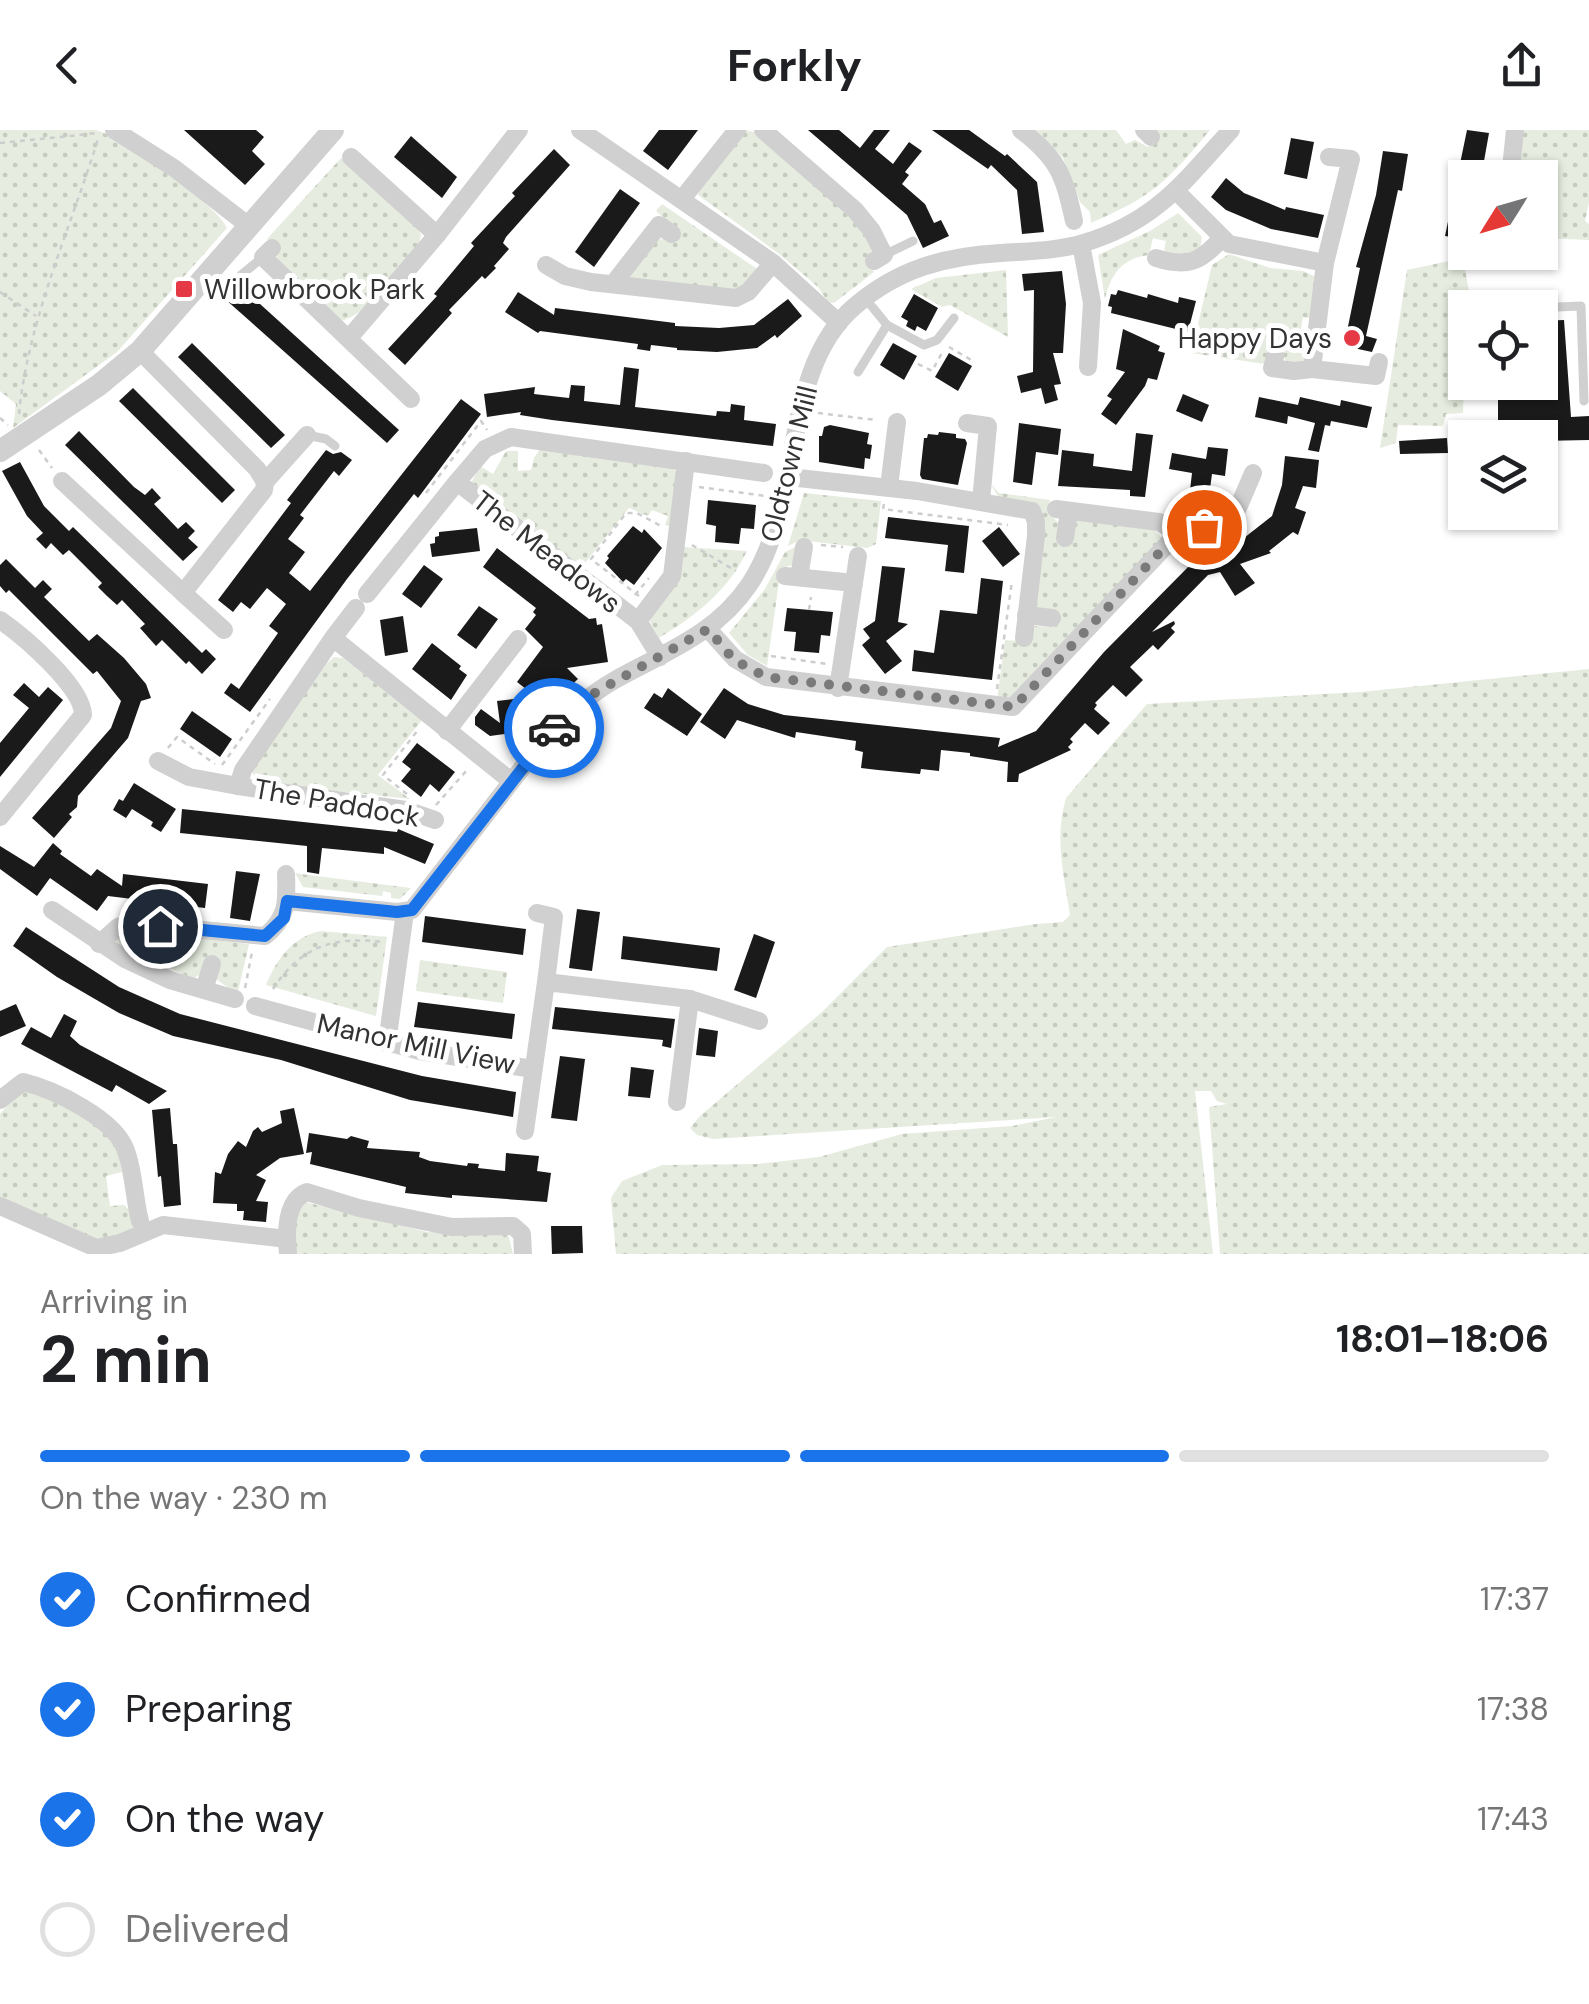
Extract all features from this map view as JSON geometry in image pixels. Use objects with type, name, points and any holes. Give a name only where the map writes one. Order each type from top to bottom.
[{"type":"street","points":[[0,451],[99,385],[140,351],[333,130]]},
{"type":"street","points":[[349,338],[520,130]]},
{"type":"street","points":[[580,130],[773,264],[839,322]]},
{"type":"street","points":[[682,200],[737,130]]},
{"type":"street","points":[[763,130],[855,210],[879,258]]},
{"type":"street","points":[[1021,130],[1058,165],[1074,221]]},
{"type":"street","name":"Oldtown Mill","points":[[405,912],[418,904],[550,732],[575,707],[708,629],[730,610],[756,574],[775,530],[806,390],[822,348],[839,322],[865,298],[923,264],[1082,244],[1125,226],[1177,192],[1232,130]]},
{"type":"street","points":[[1512,160],[1515,130]]},
{"type":"street","points":[[105,131],[174,168],[250,226]]},
{"type":"street","points":[[351,156],[437,235]]},
{"type":"street","points":[[1312,369],[1324,263],[1350,159],[1328,157]]},
{"type":"street","points":[[1177,192],[1222,238],[1236,246],[1324,263]]},
{"type":"street","points":[[613,284],[659,225],[672,234]]},
{"type":"street","points":[[1156,258],[1176,264],[1192,263],[1204,257],[1222,238]]},
{"type":"street","points":[[1082,244],[1092,302],[1088,366]]},
{"type":"street","points":[[268,252],[411,400]]},
{"type":"street","points":[[546,264],[565,276],[736,298],[748,292],[773,264]]},
{"type":"street","points":[[140,351],[265,482]]},
{"type":"street","points":[[1275,357],[1272,368],[1376,376],[1379,362]]},
{"type":"street","points":[[887,487],[897,422]]},
{"type":"street","points":[[967,424],[988,426],[981,501]]},
{"type":"street","points":[[183,593],[264,490],[265,482],[307,436]]},
{"type":"street","name":"The Meadows","points":[[361,601],[485,450],[511,438],[764,472]]},
{"type":"street","name":"The Meadows","points":[[638,621],[644,599],[672,576],[686,460]]},
{"type":"street","points":[[708,629],[734,660],[758,675],[1008,708],[1017,704],[1178,533],[1228,517],[1240,505],[1253,473]]},
{"type":"street","points":[[790,476],[1028,509],[1034,514],[1036,536],[1024,638]]},
{"type":"street","points":[[62,481],[224,630]]},
{"type":"street","name":"The Meadows","points":[[456,482],[638,621],[660,657]]},
{"type":"street","points":[[1064,538],[1062,510],[1158,522],[1178,533]]},
{"type":"street","points":[[804,547],[792,576],[854,583]]},
{"type":"street","points":[[838,688],[858,556]]},
{"type":"street","name":"The Paddock","points":[[238,786],[242,770],[361,601]]},
{"type":"street","points":[[1026,615],[1052,618]]},
{"type":"street","points":[[0,620],[67,682],[83,704],[84,714],[0,817]]},
{"type":"street","points":[[332,638],[511,781]]},
{"type":"street","points":[[447,731],[518,639]]},
{"type":"street","name":"The Paddock","points":[[158,761],[189,777],[434,813]]},
{"type":"street","points":[[100,944],[118,927],[129,923],[265,936],[284,918],[286,874]]},
{"type":"street","points":[[287,901],[405,912],[387,1043]]},
{"type":"street","points":[[52,910],[100,944],[170,980],[234,1000]]},
{"type":"street","name":"Manor Mill View","points":[[525,1132],[554,917],[538,913]]},
{"type":"street","points":[[204,990],[212,964]]},
{"type":"street","points":[[546,982],[690,999],[760,1021]]},
{"type":"street","points":[[677,1102],[690,999]]},
{"type":"street","name":"Manor Mill View","points":[[255,1006],[302,1010],[387,1043],[532,1069]]},
{"type":"street","points":[[0,1100],[23,1082],[47,1087],[111,1128],[122,1139],[128,1154],[140,1221]]},
{"type":"street","points":[[0,1206],[96,1248],[120,1243],[163,1225],[287,1247],[293,1204],[307,1192],[358,1208],[452,1227],[514,1226],[522,1234],[523,1254]]},
{"type":"lane","points":[[879,258],[912,240]]},
{"type":"lane","points":[[241,274],[268,252]]},
{"type":"lane","points":[[1584,401],[1581,306],[1589,297]]},
{"type":"lane","points":[[865,298],[887,324],[924,345],[937,340],[954,318]]},
{"type":"lane","points":[[1558,307],[1581,306]]},
{"type":"lane","points":[[858,372],[887,324]]},
{"type":"lane","points":[[307,436],[335,446]]},
{"type":"path","points":[[0,143],[105,131],[37,317],[18,419]]},
{"type":"path","points":[[0,292],[37,317]]},
{"type":"path","points":[[918,364],[932,371],[947,346],[972,361]]},
{"type":"path","points":[[814,413],[876,420]]},
{"type":"path","points":[[416,506],[481,421],[489,433]]},
{"type":"path","points":[[37,447],[62,481]]},
{"type":"path","points":[[683,485],[770,497]]},
{"type":"path","points":[[887,487],[883,509],[1006,524]]},
{"type":"path","points":[[656,568],[644,599],[591,559],[629,512],[670,530]]},
{"type":"path","points":[[684,545],[696,546],[738,572]]},
{"type":"path","points":[[994,707],[1010,580],[1029,582]]},
{"type":"path","points":[[809,610],[810,597]]},
{"type":"path","points":[[771,656],[833,664]]},
{"type":"path","points":[[158,761],[177,737],[218,767],[223,765],[275,692]]},
{"type":"path","points":[[416,801],[383,775],[429,717]]},
{"type":"path","points":[[434,813],[478,755]]},
{"type":"path","points":[[234,1000],[242,1001],[255,936]]},
{"type":"path","points":[[273,989],[284,972],[320,945],[389,943]]},
{"type":"shaded area","points":[[0,130],[95,130],[107,134],[188,189],[227,228],[117,352],[13,428],[16,404],[0,391]]},
{"type":"shaded area","points":[[746,130],[757,133],[846,210],[874,248],[866,259],[874,272],[834,303],[828,302],[818,287],[778,253],[698,195]]},
{"type":"shaded area","points":[[1036,130],[1116,130],[1126,144],[1135,140],[1148,147],[1157,139],[1152,130],[1210,130],[1158,186],[1091,223],[1090,212],[1080,202],[1063,158]]},
{"type":"shaded area","points":[[1521,130],[1589,130],[1589,202],[1585,221],[1589,224],[1589,240],[1558,239],[1558,160],[1517,160]]},
{"type":"shaded area","points":[[341,158],[416,225],[421,235],[419,245],[383,289],[361,310],[340,321],[277,258],[278,249],[267,239]]},
{"type":"shaded area","points":[[662,204],[757,269],[751,282],[731,292],[632,281],[629,277],[653,243],[663,238],[670,242],[678,231],[656,211]]},
{"type":"shaded area","points":[[1178,213],[1202,237],[1200,249],[1182,258],[1164,251],[1166,241],[1153,238],[1149,255],[1119,269],[1105,299],[1098,255]]},
{"type":"shaded area","points":[[1229,254],[1270,268],[1314,276],[1318,289],[1313,319],[1303,317],[1298,344],[1308,347],[1304,363],[1289,365],[1280,352],[1269,351],[1265,364],[1191,353],[1212,265]]},
{"type":"shaded area","points":[[1448,261],[1448,270],[1465,270],[1469,290],[1448,290],[1448,400],[1463,400],[1463,413],[1446,414],[1443,426],[1398,425],[1396,443],[1380,448],[1407,270]]},
{"type":"shaded area","points":[[1006,270],[1008,337],[911,289],[936,278]]},
{"type":"shaded area","points":[[540,449],[673,468],[677,473],[672,527],[665,525],[668,516],[652,510],[648,516],[629,508],[581,568],[471,483],[480,466],[493,474],[506,451],[518,451],[518,471],[531,470]]},
{"type":"shaded area","points":[[990,483],[999,493],[1050,500],[1048,513],[1059,523],[1057,540],[1073,542],[1076,517],[1154,530],[1162,538],[1014,698],[997,700],[1005,640],[1031,642],[1035,626],[1055,627],[1057,613],[1036,606],[1041,514],[999,498]]},
{"type":"shaded area","points":[[804,493],[881,501],[876,544],[867,548],[800,540],[788,546]]},
{"type":"shaded area","points":[[800,545],[793,565],[781,568],[767,666],[748,655],[729,633],[765,589],[785,552]]},
{"type":"shaded area","points":[[683,547],[747,551],[709,601],[659,638],[651,616],[677,584]]},
{"type":"shaded area","points":[[334,657],[343,658],[422,720],[378,775],[410,799],[262,783],[254,778],[252,770]]},
{"type":"shaded area","points":[[1589,669],[1589,1254],[1220,1254],[1209,1107],[1227,1104],[1217,1101],[1211,1091],[1195,1091],[1213,1254],[616,1254],[611,1198],[622,1181],[662,1165],[757,1164],[819,1157],[902,1134],[1012,1126],[1056,1117],[713,1139],[697,1135],[690,1128],[822,1012],[887,947],[1063,922],[1070,915],[1060,842],[1066,798],[1147,704],[1360,692]]},
{"type":"shaded area","points":[[295,873],[411,888],[400,899],[383,891],[382,896],[303,887]]},
{"type":"shaded area","points":[[125,929],[249,944],[238,992],[204,972],[194,978],[187,976],[123,948],[114,939]]},
{"type":"shaded area","points":[[321,931],[387,937],[376,1016],[266,985],[287,950],[302,938]]},
{"type":"shaded area","points":[[420,960],[507,972],[503,1003],[416,991]]},
{"type":"shaded area","points":[[30,1090],[74,1110],[112,1141],[122,1172],[106,1176],[110,1206],[124,1205],[133,1213],[138,1228],[100,1242],[0,1199],[0,1114],[16,1095]]},
{"type":"shaded area","points":[[305,1202],[427,1232],[504,1233],[509,1237],[513,1254],[293,1254],[295,1218]]},
{"type":"building","points":[[184,130],[256,130],[264,137],[252,151],[265,164],[245,185]]},
{"type":"building","points":[[659,130],[698,130],[668,170],[643,151]]},
{"type":"building","points":[[808,130],[839,130],[860,148],[874,130],[890,130],[875,149],[893,164],[909,142],[922,151],[905,172],[909,175],[902,184],[925,204],[934,223],[941,220],[949,236],[923,248],[907,215]]},
{"type":"building","points":[[932,130],[969,130],[1007,154],[1037,182],[1044,232],[1022,234],[1017,190],[991,165],[988,169]]},
{"type":"building","points":[[1467,130],[1489,133],[1484,160],[1461,160]]},
{"type":"building","points":[[411,136],[457,177],[442,198],[394,157]]},
{"type":"building","points":[[1291,138],[1314,142],[1307,179],[1284,174]]},
{"type":"building","points":[[554,149],[570,165],[506,237],[503,243],[509,249],[496,268],[485,279],[482,276],[449,310],[452,313],[405,365],[388,349],[437,296],[434,294],[474,246],[471,243],[515,196],[512,193]]},
{"type":"building","points":[[1383,151],[1408,154],[1366,336],[1377,339],[1372,352],[1344,346],[1360,268],[1356,267],[1376,195]]},
{"type":"building","points":[[1226,178],[1244,193],[1285,210],[1286,207],[1324,215],[1318,238],[1271,229],[1226,210],[1211,197]]},
{"type":"building","points":[[620,189],[640,203],[594,267],[575,252]]},
{"type":"building","points":[[1062,271],[1066,304],[1063,353],[1053,353],[1061,384],[1054,385],[1058,400],[1045,404],[1041,388],[1021,393],[1017,376],[1033,372],[1034,290],[1024,291],[1022,274]]},
{"type":"building","points":[[238,284],[399,430],[387,443],[225,299]]},
{"type":"building","points":[[1118,290],[1178,303],[1179,297],[1196,301],[1188,332],[1111,313],[1111,294],[1116,295]]},
{"type":"building","points":[[518,292],[554,315],[555,308],[675,326],[754,325],[788,299],[802,316],[777,338],[775,335],[757,348],[717,352],[651,345],[650,351],[637,349],[638,344],[538,333],[505,312]]},
{"type":"building","points":[[914,294],[938,308],[926,331],[906,326],[908,321],[901,317]]},
{"type":"building","points":[[1558,320],[1564,320],[1571,417],[1589,416],[1589,440],[1558,441],[1558,420],[1498,420],[1498,400],[1558,400]]},
{"type":"building","points":[[1123,329],[1160,346],[1158,351],[1165,353],[1157,380],[1148,378],[1116,425],[1101,414],[1112,399],[1107,396],[1125,372],[1116,369]]},
{"type":"building","points":[[192,343],[285,435],[271,448],[178,357]]},
{"type":"building","points":[[893,343],[917,356],[904,380],[880,365]]},
{"type":"building","points":[[949,353],[972,366],[958,391],[935,377]]},
{"type":"building","points":[[624,367],[639,369],[635,407],[716,416],[717,411],[730,412],[731,404],[745,406],[744,420],[776,424],[773,446],[552,420],[520,415],[521,412],[487,417],[484,394],[535,387],[534,394],[569,398],[571,385],[585,386],[584,401],[620,405]]},
{"type":"building","points":[[133,388],[235,490],[222,503],[119,401]]},
{"type":"building","points":[[1183,394],[1209,405],[1202,422],[1176,411]]},
{"type":"building","points":[[1259,397],[1298,405],[1300,397],[1340,406],[1341,400],[1372,407],[1367,428],[1331,421],[1330,426],[1325,425],[1319,452],[1308,450],[1315,423],[1288,416],[1287,424],[1255,417]]},
{"type":"building","points":[[461,399],[481,414],[418,498],[414,494],[347,579],[250,712],[224,693],[231,683],[239,689],[278,633],[269,626],[286,604],[267,588],[250,609],[241,602],[233,612],[218,600],[326,450],[333,454],[341,452],[352,460],[339,476],[334,471],[300,515],[304,518],[288,539],[305,552],[289,573],[310,591]]},
{"type":"building","points":[[1019,423],[1061,429],[1058,455],[1036,452],[1032,485],[1013,482]]},
{"type":"building","points":[[830,425],[869,433],[867,444],[872,445],[864,469],[819,462],[819,436]]},
{"type":"building","points":[[79,431],[134,487],[145,495],[152,488],[161,498],[154,504],[178,529],[186,522],[195,531],[188,538],[198,547],[183,561],[65,445]]},
{"type":"building","points":[[939,432],[956,434],[956,438],[967,443],[958,485],[922,479],[920,475],[924,438]]},
{"type":"building","points":[[1136,433],[1153,435],[1145,497],[1130,496],[1130,490],[1058,486],[1062,450],[1094,454],[1093,466],[1132,471]]},
{"type":"building","points":[[1447,438],[1448,453],[1400,454],[1399,441]]},
{"type":"building","points":[[1208,447],[1228,449],[1225,476],[1212,474],[1207,511],[1188,508],[1192,473],[1169,469],[1172,453],[1206,459]]},
{"type":"building","points":[[1285,456],[1319,460],[1316,488],[1303,486],[1295,508],[1306,512],[1298,535],[1293,532],[1271,553],[1240,564],[1255,583],[1235,596],[1220,572],[1208,575],[1152,632],[1174,621],[1171,628],[1175,632],[1158,650],[1153,645],[1130,667],[1143,680],[1126,697],[1113,685],[1095,703],[1094,709],[1110,723],[1098,735],[1085,723],[1070,739],[1071,750],[1019,774],[1018,782],[1007,782],[1008,762],[970,753],[941,750],[939,771],[921,769],[920,774],[878,770],[861,768],[863,752],[855,750],[856,741],[796,732],[795,738],[737,720],[725,739],[700,722],[724,688],[748,704],[784,715],[1000,738],[998,747],[1036,731],[1104,652],[1196,559],[1235,545],[1272,516],[1282,485]]},
{"type":"building","points":[[20,462],[44,506],[69,531],[73,527],[202,653],[206,649],[216,659],[202,674],[162,640],[156,646],[140,628],[145,624],[122,600],[117,605],[107,596],[98,587],[102,583],[69,550],[63,555],[51,543],[46,549],[36,539],[43,533],[27,516],[2,471]]},
{"type":"building","points":[[708,500],[756,505],[754,529],[741,528],[739,544],[715,542],[716,526],[706,524]]},
{"type":"building","points":[[888,517],[969,526],[964,573],[945,571],[948,545],[885,538]]},
{"type":"building","points":[[633,526],[642,533],[644,529],[662,548],[634,585],[626,579],[623,582],[605,563]]},
{"type":"building","points":[[999,527],[1020,554],[1003,567],[982,541]]},
{"type":"building","points":[[477,528],[480,551],[432,557],[430,544],[435,543],[439,532]]},
{"type":"building","points":[[497,548],[589,619],[596,618],[597,625],[602,624],[608,662],[567,668],[578,679],[565,691],[547,680],[535,696],[517,682],[543,647],[525,629],[536,615],[536,608],[483,567]]},
{"type":"building","points":[[6,559],[35,588],[43,580],[52,589],[44,597],[89,641],[97,634],[124,658],[146,684],[151,698],[141,701],[128,738],[78,796],[77,807],[69,814],[72,817],[54,838],[32,818],[111,728],[121,701],[97,671],[93,674],[9,590],[6,593],[0,586],[0,565]]},
{"type":"building","points":[[424,565],[443,579],[421,608],[402,594]]},
{"type":"building","points":[[882,566],[905,568],[898,622],[908,624],[886,641],[902,661],[885,674],[862,645],[870,638],[863,629],[875,621]]},
{"type":"building","points":[[981,578],[1003,581],[992,680],[912,671],[914,650],[934,653],[940,610],[977,614]]},
{"type":"building","points":[[479,606],[498,619],[476,649],[457,635]]},
{"type":"building","points":[[787,608],[833,612],[830,636],[821,635],[819,653],[794,651],[796,632],[784,631]]},
{"type":"building","points":[[403,616],[408,652],[385,656],[380,620]]},
{"type":"building","points":[[432,643],[467,675],[451,700],[412,669]]},
{"type":"building","points":[[24,683],[39,697],[48,687],[63,700],[0,777],[0,743],[29,708],[13,695]]},
{"type":"building","points":[[668,688],[702,714],[687,736],[644,708],[654,693],[662,698]]},
{"type":"building","points":[[521,698],[526,731],[490,736],[475,725],[481,709],[500,723],[497,701]]},
{"type":"building","points":[[192,711],[232,739],[220,757],[180,729]]},
{"type":"building","points":[[417,743],[455,772],[439,792],[430,784],[421,797],[401,781],[411,769],[402,762]]},
{"type":"building","points":[[134,783],[176,809],[161,832],[132,809],[126,818],[113,810]]},
{"type":"building","points":[[182,809],[397,832],[398,829],[434,844],[425,864],[384,847],[384,854],[322,848],[319,874],[307,872],[307,846],[180,833]]},
{"type":"building","points":[[53,843],[62,851],[60,854],[91,876],[97,869],[122,886],[123,874],[208,884],[205,908],[108,896],[97,911],[50,878],[37,896],[0,869],[0,846],[34,867]]},
{"type":"building","points":[[236,871],[260,874],[250,921],[230,918]]},
{"type":"building","points":[[577,909],[600,912],[592,971],[569,968]]},
{"type":"building","points":[[425,916],[526,929],[523,955],[422,942]]},
{"type":"building","points":[[26,927],[119,987],[180,1014],[422,1076],[516,1092],[513,1117],[410,1100],[281,1060],[173,1036],[119,1013],[13,946]]},
{"type":"building","points":[[754,934],[775,942],[756,998],[734,990]]},
{"type":"building","points":[[623,936],[720,948],[717,971],[621,959]]},
{"type":"building","points":[[418,1002],[515,1014],[512,1039],[414,1027]]},
{"type":"building","points":[[16,1004],[26,1026],[0,1037],[0,1011]]},
{"type":"building","points":[[555,1007],[675,1019],[671,1048],[662,1046],[663,1040],[552,1029]]},
{"type":"building","points":[[64,1014],[77,1021],[70,1036],[80,1045],[167,1091],[149,1104],[116,1085],[112,1092],[21,1044],[31,1027],[51,1038]]},
{"type":"building","points":[[699,1028],[718,1031],[715,1057],[696,1055]]},
{"type":"building","points":[[560,1056],[585,1059],[577,1121],[551,1118]]},
{"type":"building","points":[[631,1067],[654,1070],[650,1098],[628,1096]]},
{"type":"building","points":[[170,1108],[181,1205],[164,1207],[152,1110]]},
{"type":"building","points":[[294,1108],[304,1154],[280,1158],[256,1175],[266,1180],[256,1201],[268,1202],[266,1222],[243,1220],[244,1211],[237,1211],[237,1204],[213,1203],[215,1172],[221,1174],[238,1141],[246,1147],[253,1131],[258,1127],[262,1132],[282,1123],[280,1111]]},
{"type":"building","points":[[309,1133],[347,1139],[351,1136],[369,1141],[367,1148],[420,1152],[419,1157],[430,1161],[479,1164],[478,1168],[505,1171],[506,1153],[539,1156],[537,1171],[551,1173],[547,1202],[405,1193],[406,1187],[310,1164],[312,1152],[306,1153]]},
{"type":"building","points":[[551,1226],[582,1226],[583,1253],[552,1254]]},
{"type":"way so far","points":[[554,728],[593,694],[708,629],[734,660],[758,675],[1014,707],[1178,533],[1204,527]]},
{"type":"place","name":"Willowbrook Park","points":[[184,289]]},
{"type":"place","name":"Happy Days","points":[[1352,338]]},
{"type":"route","points":[[160,926],[265,936],[284,918],[287,901],[397,912],[412,910],[554,728]]}]
